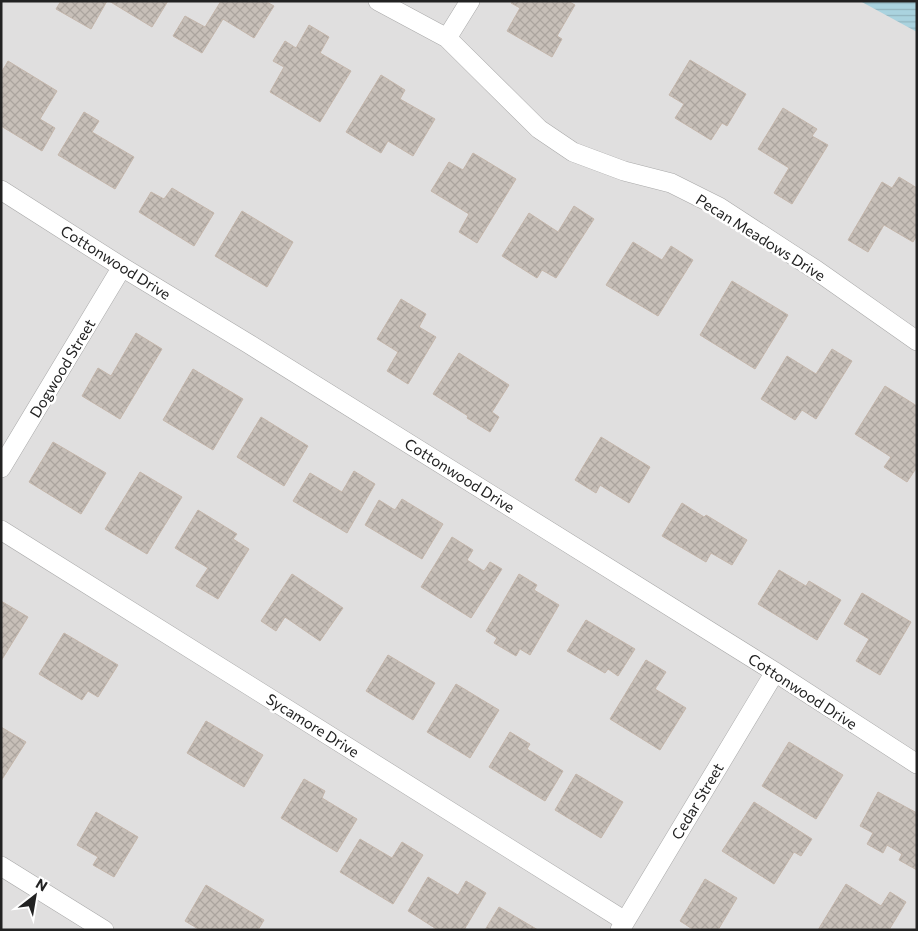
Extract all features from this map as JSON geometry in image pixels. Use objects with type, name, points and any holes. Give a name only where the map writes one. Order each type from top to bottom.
[{"type":"street","name":"Pecan Meadows Drive","points":[[378,1],[447,38],[539,129],[574,152],[624,171],[671,183],[719,207],[816,270],[917,341]]},
{"type":"street","points":[[447,38],[470,1]]},
{"type":"street","name":"Cottonwood Drive","points":[[1,190],[775,672],[917,764]]},
{"type":"street","name":"Dogwood Street","points":[[1,468],[122,267]]},
{"type":"street","name":"Sycamore Drive","points":[[1,530],[623,925]]},
{"type":"street","name":"Cedar Street","points":[[623,925],[775,672]]},
{"type":"street","points":[[1,866],[104,930]]},
{"type":"shaded area","points":[[1,1],[917,1],[917,930],[1,930]]},
{"type":"water","points":[[860,1],[917,1],[917,32]]},
{"type":"building","points":[[61,1],[107,1],[91,29],[56,9]]},
{"type":"building","points":[[109,1],[168,1],[152,27]]},
{"type":"building","points":[[221,1],[265,1],[274,6],[254,38],[223,19],[202,53],[173,36],[185,16],[205,27]]},
{"type":"building","points":[[512,1],[568,1],[575,5],[557,36],[562,39],[552,57],[507,31],[520,8],[511,3]]},
{"type":"building","points":[[309,25],[329,37],[320,53],[351,71],[320,122],[270,92],[284,67],[273,61],[285,41],[296,48]]},
{"type":"building","points":[[690,60],[746,94],[727,126],[722,123],[711,140],[675,118],[684,104],[669,95]]},
{"type":"building","points":[[8,61],[57,91],[40,119],[55,128],[42,151],[1,126],[1,73]]},
{"type":"building","points":[[381,75],[405,90],[400,99],[435,119],[413,156],[388,141],[381,153],[346,132]]},
{"type":"building","points":[[783,108],[817,129],[812,136],[828,145],[792,204],[774,193],[789,168],[758,149]]},
{"type":"building","points":[[84,112],[99,121],[92,132],[134,157],[115,189],[58,155]]},
{"type":"building","points":[[473,153],[516,179],[477,243],[459,232],[469,214],[431,191],[449,162],[463,170]]},
{"type":"building","points":[[899,177],[917,188],[917,235],[913,242],[884,225],[868,252],[848,240],[882,182],[892,188]]},
{"type":"building","points":[[172,188],[214,213],[194,246],[139,212],[151,192],[164,199]]},
{"type":"building","points":[[574,206],[594,219],[556,278],[542,270],[537,278],[502,256],[529,213],[558,232]]},
{"type":"building","points":[[242,211],[293,242],[267,287],[215,256]]},
{"type":"building","points":[[633,242],[662,260],[671,246],[693,260],[658,316],[606,285]]},
{"type":"building","points":[[732,281],[788,315],[755,369],[700,335]]},
{"type":"building","points":[[401,299],[426,314],[419,327],[436,337],[408,384],[387,371],[398,352],[377,339]]},
{"type":"building","points":[[136,333],[162,349],[120,419],[82,396],[98,368],[111,376]]},
{"type":"building","points":[[832,349],[852,361],[816,419],[802,410],[795,420],[761,399],[787,356],[816,374]]},
{"type":"building","points":[[459,353],[509,385],[492,412],[499,417],[490,432],[433,394]]},
{"type":"building","points":[[193,369],[243,399],[213,450],[163,420]]},
{"type":"building","points":[[885,386],[917,406],[917,467],[907,482],[884,467],[891,457],[855,434]]},
{"type":"building","points":[[261,417],[308,446],[284,486],[237,457]]},
{"type":"building","points":[[601,437],[650,467],[629,503],[600,485],[596,493],[575,480]]},
{"type":"building","points":[[53,442],[106,473],[81,514],[29,482]]},
{"type":"building","points":[[354,471],[375,484],[347,533],[293,501],[310,473],[342,492]]},
{"type":"building","points":[[140,472],[182,497],[147,554],[105,529]]},
{"type":"building","points":[[402,499],[443,524],[422,559],[365,525],[379,500],[395,510]]},
{"type":"building","points":[[682,503],[747,540],[732,565],[711,553],[706,562],[662,536]]},
{"type":"building","points":[[198,510],[237,534],[233,539],[249,549],[218,599],[196,586],[208,568],[175,548]]},
{"type":"building","points":[[452,537],[473,550],[467,560],[484,571],[490,562],[502,569],[471,618],[421,587]]},
{"type":"building","points":[[779,570],[806,586],[809,581],[841,600],[817,640],[758,604]]},
{"type":"building","points":[[292,574],[343,608],[320,641],[285,617],[276,631],[261,621]]},
{"type":"building","points":[[519,574],[537,585],[534,590],[559,605],[530,655],[520,649],[516,656],[494,643],[497,638],[486,631]]},
{"type":"building","points":[[862,593],[911,622],[880,675],[856,661],[869,639],[844,624]]},
{"type":"building","points":[[1,601],[28,617],[1,661]]},
{"type":"building","points":[[586,620],[635,649],[618,676],[608,669],[605,673],[567,651]]},
{"type":"building","points":[[64,633],[118,665],[98,697],[88,691],[82,700],[39,674]]},
{"type":"building","points":[[388,655],[435,683],[413,720],[366,691]]},
{"type":"building","points":[[646,660],[666,672],[655,689],[686,708],[660,750],[610,719]]},
{"type":"building","points":[[456,684],[499,710],[470,758],[427,732]]},
{"type":"building","points":[[206,721],[263,755],[244,787],[187,753]]},
{"type":"building","points":[[1,727],[26,742],[1,781]]},
{"type":"building","points":[[510,732],[530,744],[527,749],[563,771],[545,801],[489,767]]},
{"type":"building","points":[[789,742],[843,775],[816,819],[762,786]]},
{"type":"building","points":[[576,774],[623,802],[601,838],[555,810]]},
{"type":"building","points":[[304,779],[325,791],[322,798],[357,819],[337,852],[281,818]]},
{"type":"building","points":[[878,792],[917,813],[917,870],[899,860],[902,854],[887,845],[883,853],[867,844],[873,833],[860,826]]},
{"type":"building","points":[[754,802],[812,839],[801,856],[794,852],[774,884],[722,851]]},
{"type":"building","points":[[96,812],[138,837],[114,877],[93,865],[98,857],[77,845]]},
{"type":"building","points":[[360,839],[392,858],[402,842],[423,855],[393,904],[340,872]]},
{"type":"building","points":[[428,877],[458,895],[466,881],[486,893],[464,930],[438,930],[408,911]]},
{"type":"building","points":[[705,879],[737,898],[718,930],[694,930],[680,921]]},
{"type":"building","points":[[846,884],[881,906],[890,892],[906,902],[889,930],[873,930],[871,928],[870,930],[818,930]]},
{"type":"building","points":[[206,885],[264,920],[258,930],[200,930],[185,921]]},
{"type":"building","points":[[499,907],[538,930],[485,930]]}]
